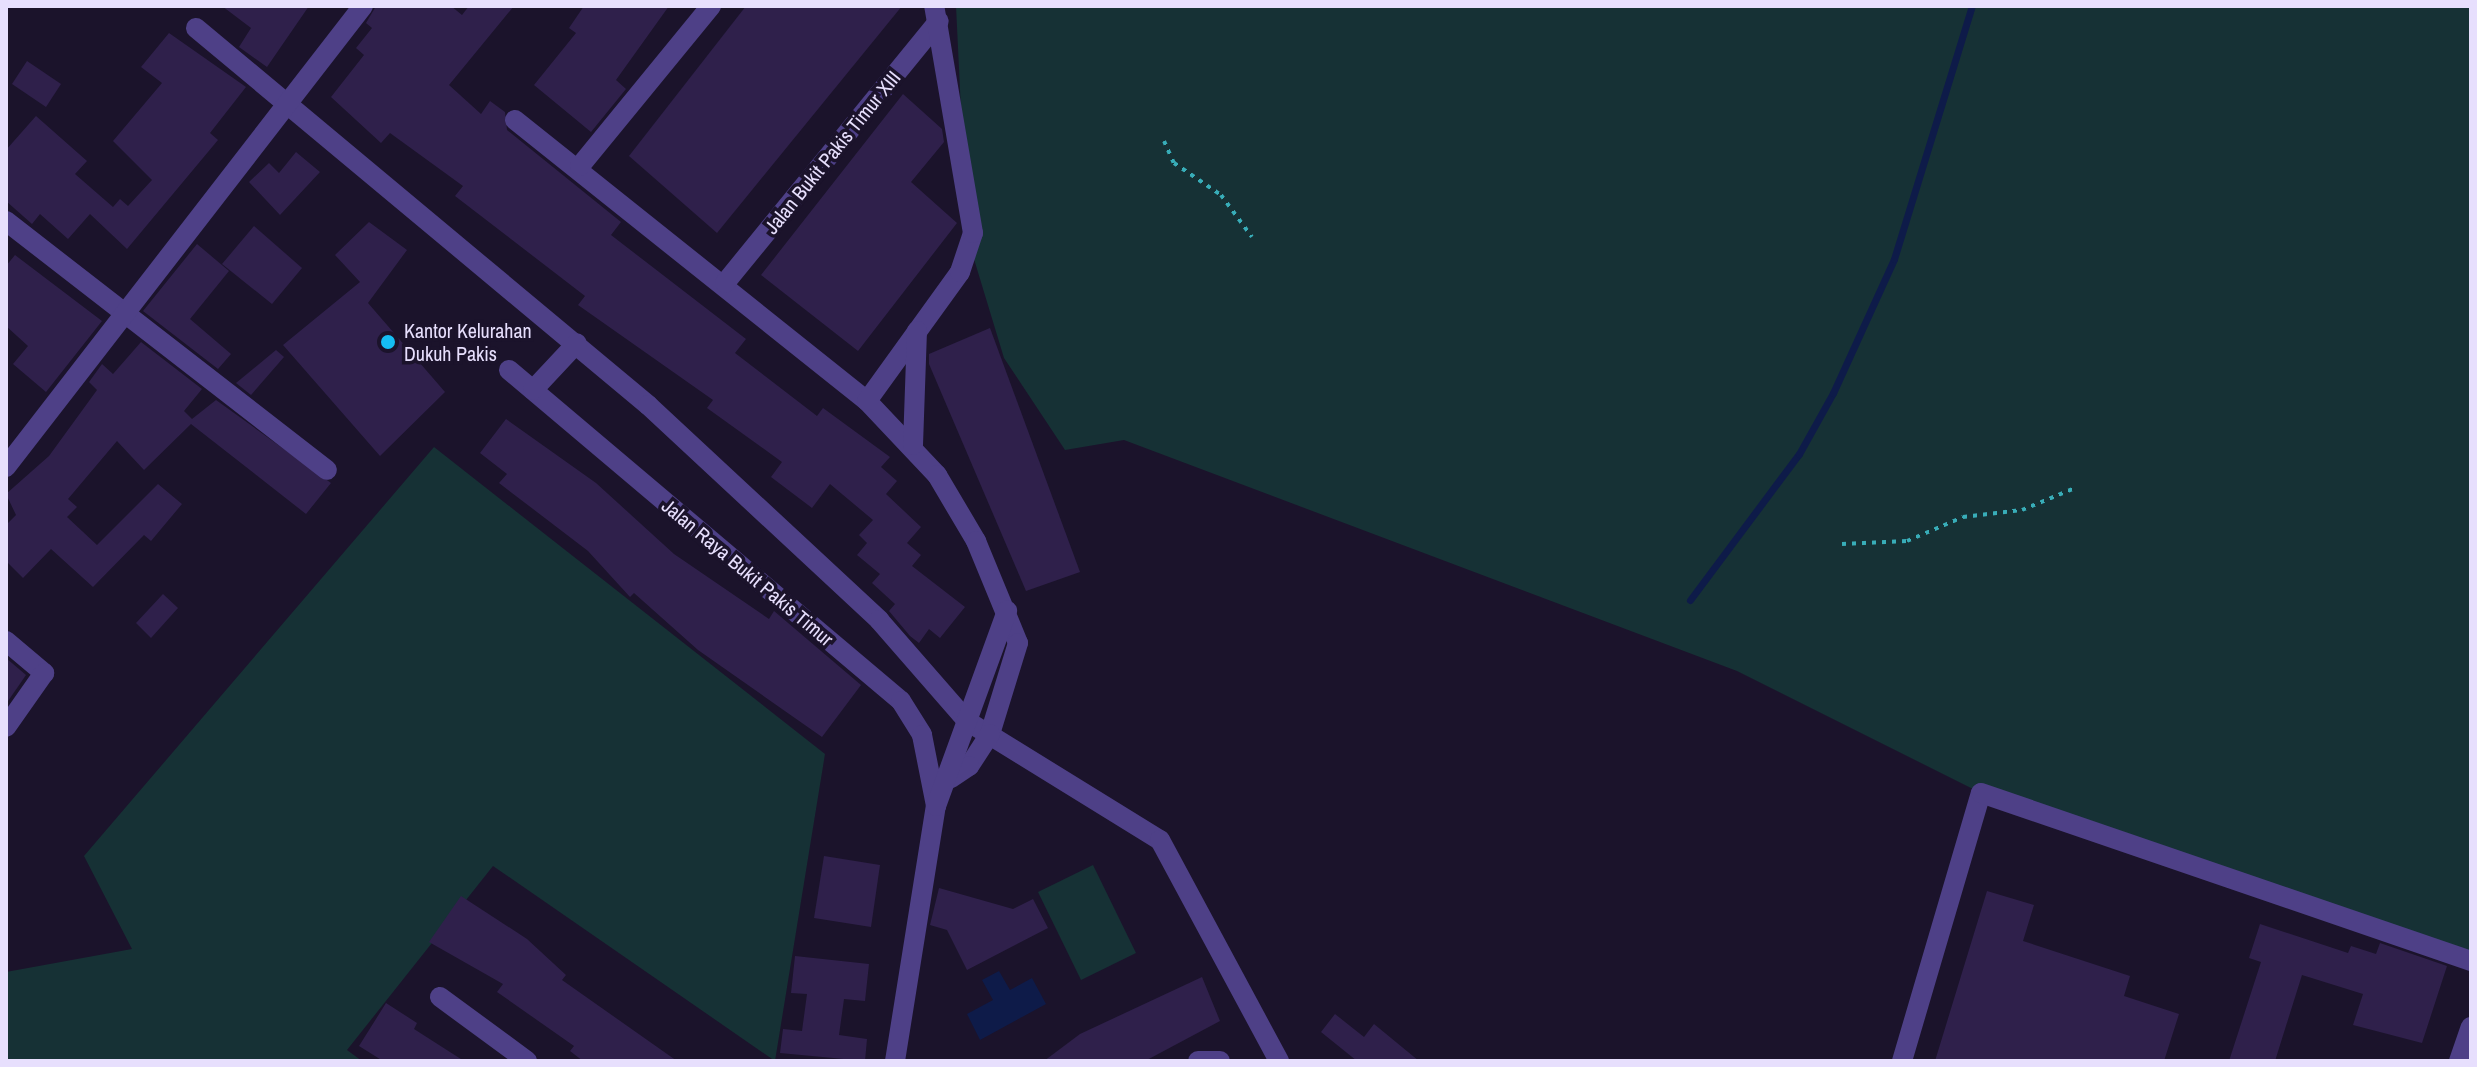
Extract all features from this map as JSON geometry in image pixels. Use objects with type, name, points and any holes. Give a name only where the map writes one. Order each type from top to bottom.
[{"type":"street","points":[[6,467],[363,6]]},
{"type":"street","points":[[580,166],[711,6]]},
{"type":"street","points":[[867,401],[960,272],[973,233],[937,13]]},
{"type":"street","name":"Jalan Bukit Pakis Timur XIII","points":[[725,283],[937,13]]},
{"type":"street","points":[[196,28],[291,102],[577,343],[879,620],[967,721],[1160,840],[1279,1061]]},
{"type":"street","name":"Jalan Raya Bukit Pakis Timur","points":[[515,120],[580,166],[725,283],[867,401],[913,445],[976,541],[1007,611],[1017,658],[990,734],[969,766],[951,778]]},
{"type":"street","points":[[6,221],[327,470]]},
{"type":"street","points":[[913,445],[917,331]]},
{"type":"street","points":[[533,390],[577,343]]},
{"type":"street","name":"Jalan Raya Bukit Pakis Timur","points":[[509,370],[901,701],[922,735],[936,806]]},
{"type":"street","name":"Jalan Raya Bukit Pakis Timur","points":[[895,1061],[936,806],[951,778],[967,721],[1007,611]]},
{"type":"street","points":[[6,641],[44,673],[6,727]]},
{"type":"street","points":[[1902,1061],[1981,793],[2471,961]]},
{"type":"street","points":[[440,997],[527,1061]]},
{"type":"street","points":[[2459,1061],[2471,1027]]},
{"type":"street","points":[[1198,1061],[1220,1061]]},
{"type":"path","points":[[1164,141],[1174,163],[1221,195],[1252,237]]},
{"type":"path","points":[[1842,544],[1907,541],[1963,517],[2022,510],[2075,488]]},
{"type":"green space","points":[[956,6],[2471,6],[2471,961],[1981,793],[1737,671],[1124,440],[1065,450],[1004,358],[967,236]]},
{"type":"green space","points":[[434,447],[825,754],[775,1061],[493,866],[347,1050],[362,1061],[6,1061],[6,972],[132,949],[84,856]]},
{"type":"green space","points":[[1093,865],[1136,953],[1081,980],[1038,892]]},
{"type":"water","points":[[999,971],[1010,990],[1032,978],[1046,1004],[980,1040],[967,1014],[993,1000],[982,980]]},
{"type":"building","points":[[222,6],[309,6],[267,67],[239,47],[251,28]]},
{"type":"building","points":[[376,6],[451,6],[462,15],[469,6],[514,6],[449,85],[481,114],[490,101],[505,112],[507,130],[621,222],[611,235],[746,339],[735,353],[817,416],[823,408],[890,457],[881,467],[897,481],[886,494],[921,527],[907,543],[921,555],[912,566],[965,607],[940,638],[929,629],[919,643],[910,636],[889,611],[895,604],[872,583],[880,574],[857,555],[867,543],[859,535],[873,520],[830,484],[812,508],[771,477],[782,462],[707,408],[713,400],[578,305],[585,296],[455,196],[463,186],[390,133],[381,143],[331,97],[364,55],[356,48],[372,28],[366,23]]},
{"type":"building","points":[[584,6],[669,6],[616,80],[626,89],[591,132],[534,85],[576,33],[569,28]]},
{"type":"building","points":[[746,6],[902,6],[717,233],[629,156]]},
{"type":"building","points":[[169,33],[246,87],[210,133],[218,140],[127,249],[90,214],[68,239],[40,214],[32,224],[6,201],[6,150],[36,116],[87,161],[75,174],[113,207],[120,199],[128,206],[152,180],[113,141],[162,83],[141,67]]},
{"type":"building","points":[[27,61],[61,84],[46,107],[12,84]]},
{"type":"building","points":[[903,94],[942,129],[944,142],[911,182],[957,223],[858,351],[761,275]]},
{"type":"building","points":[[296,152],[320,172],[280,215],[249,182],[269,163],[279,173]]},
{"type":"building","points":[[369,222],[407,250],[368,303],[445,392],[380,456],[283,345],[360,282],[335,255]]},
{"type":"building","points":[[254,226],[302,268],[272,304],[222,264]]},
{"type":"building","points":[[197,244],[229,271],[190,319],[231,354],[218,369],[143,311]]},
{"type":"building","points":[[15,255],[102,321],[46,392],[13,364],[28,346],[6,326],[6,266]]},
{"type":"building","points":[[990,328],[1080,572],[1026,591],[929,364],[929,354]]},
{"type":"building","points":[[141,342],[202,389],[184,411],[192,419],[216,400],[331,483],[306,514],[191,424],[144,470],[117,441],[68,499],[77,507],[67,517],[97,545],[158,484],[182,504],[151,541],[144,535],[93,587],[51,549],[23,578],[6,561],[6,525],[16,515],[6,494],[49,456],[97,390],[89,382],[102,364],[113,374]]},
{"type":"building","points":[[276,350],[284,357],[251,395],[236,383]]},
{"type":"building","points":[[506,419],[596,483],[674,554],[769,619],[774,611],[861,685],[822,737],[698,650],[634,593],[630,597],[588,551],[499,483],[507,474],[480,453]]},
{"type":"building","points":[[163,594],[178,608],[151,638],[136,623]]},
{"type":"building","points":[[6,658],[26,675],[6,704]]},
{"type":"building","points":[[824,856],[880,865],[871,927],[814,918]]},
{"type":"building","points":[[939,888],[1013,909],[1033,899],[1048,928],[967,970],[947,930],[930,925]]},
{"type":"building","points":[[1987,891],[2034,905],[2023,941],[2130,976],[2124,996],[2179,1014],[2164,1061],[1935,1061]]},
{"type":"building","points":[[461,896],[527,939],[566,975],[562,980],[677,1061],[583,1061],[570,1051],[574,1046],[497,992],[503,984],[429,942]]},
{"type":"building","points":[[2260,924],[2348,953],[2351,946],[2376,954],[2380,943],[2447,966],[2422,1043],[2353,1025],[2363,994],[2302,975],[2275,1061],[2229,1061],[2261,962],[2249,958]]},
{"type":"building","points":[[795,956],[869,964],[865,1001],[844,999],[839,1035],[867,1039],[865,1061],[780,1053],[783,1029],[802,1031],[807,994],[791,993]]},
{"type":"building","points":[[1202,977],[1220,1021],[1145,1061],[1044,1061],[1080,1034]]},
{"type":"building","points":[[386,1003],[417,1023],[414,1029],[464,1061],[383,1061],[359,1046]]},
{"type":"building","points":[[1335,1014],[1364,1037],[1374,1024],[1419,1061],[1357,1061],[1321,1032]]},
{"type":"waterway","points":[[1690,600],[1799,454],[1833,393],[1894,259],[1972,6]]},
{"type":"place","name":"Kantor Kelurahan Dukuh Pakis","points":[[388,342]]}]
